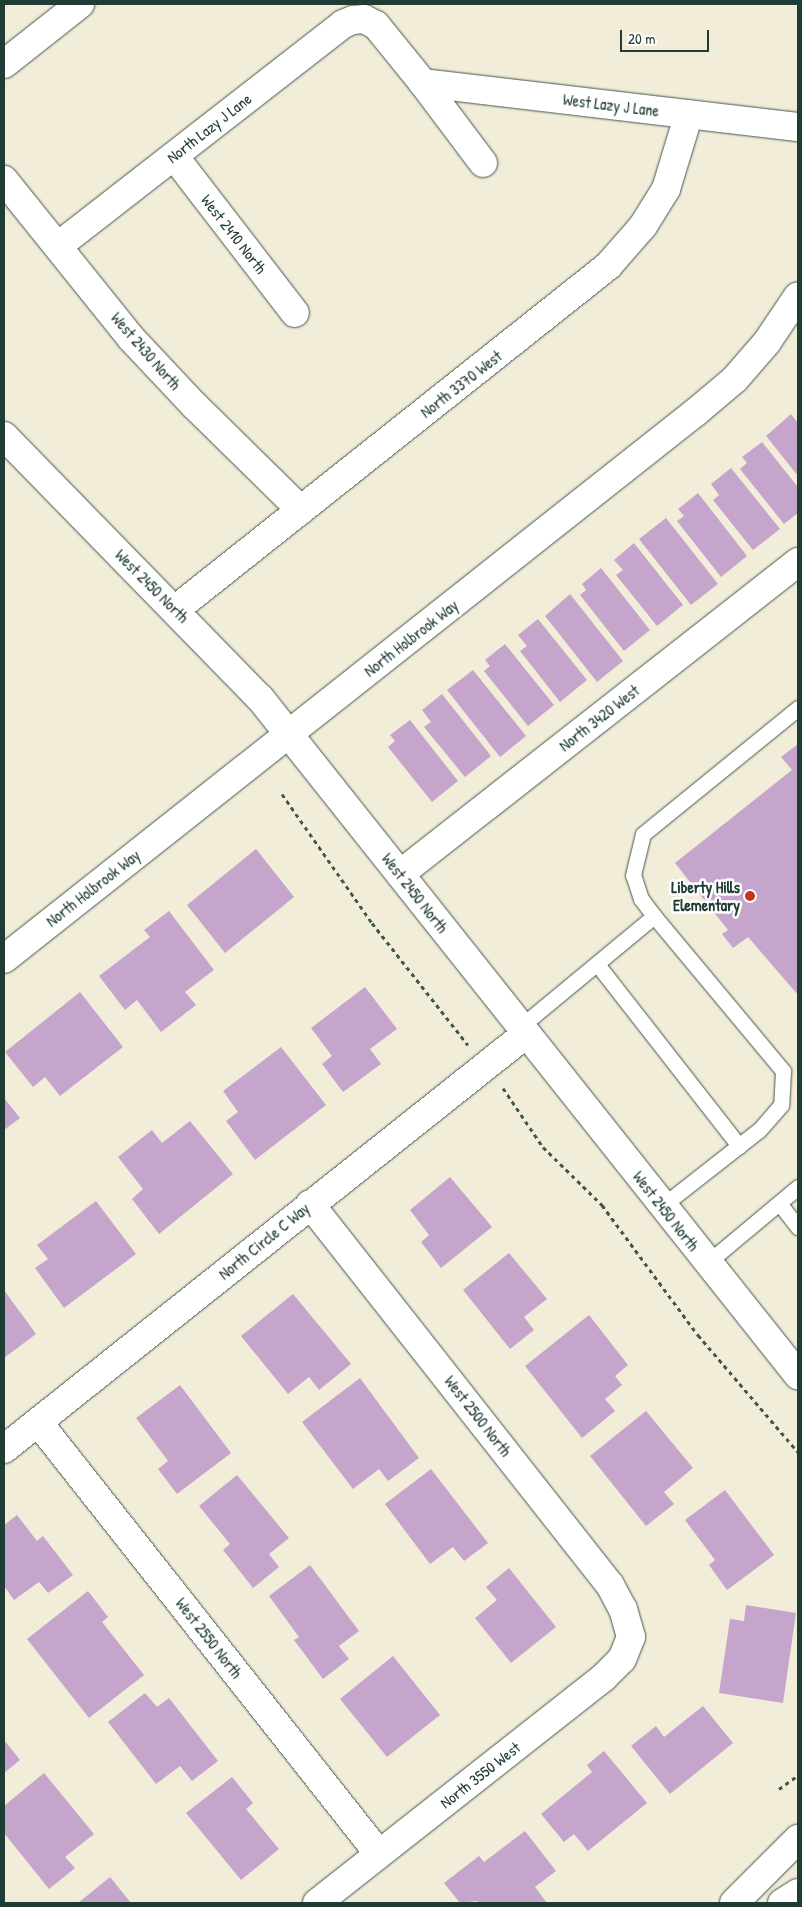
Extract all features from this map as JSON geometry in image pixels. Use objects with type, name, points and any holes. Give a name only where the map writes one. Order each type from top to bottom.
[{"type":"street","points":[[4,64],[80,4]]},
{"type":"street","name":"North Lazy J Lane","points":[[58,246],[343,24],[364,20],[385,34],[423,83]]},
{"type":"street","points":[[423,83],[483,163]]},
{"type":"street","name":"West Lazy J Lane","points":[[423,83],[798,127]]},
{"type":"street","name":"North 3370 West","points":[[176,609],[559,308],[608,266],[643,226],[666,189],[689,114]]},
{"type":"street","name":"West 2410 North","points":[[174,156],[295,313]]},
{"type":"street","name":"West 2430 North","points":[[4,180],[131,338],[194,405],[301,510]]},
{"type":"street","name":"North Holbrook Way","points":[[4,959],[735,379],[767,342],[798,296]]},
{"type":"street","name":"West 2450 North","points":[[4,436],[69,505],[176,609],[260,698],[798,1376]]},
{"type":"street","name":"North 3420 West","points":[[400,874],[798,562]]},
{"type":"street","name":"North Circle C Way","points":[[4,1449],[310,1204],[523,1030]]},
{"type":"street","name":"West 2500 North","points":[[310,1204],[610,1584],[623,1609],[631,1637]]},
{"type":"street","name":"West 2550 North","points":[[38,1422],[379,1854]]},
{"type":"street","name":"North 3550 West","points":[[317,1903],[603,1678],[622,1659],[631,1637]]},
{"type":"street","points":[[734,1903],[798,1839]]},
{"type":"street","points":[[782,1903],[798,1893]]},
{"type":"lane","points":[[662,1206],[739,1146],[781,1105],[783,1071],[641,900],[633,875],[642,834],[798,708]]},
{"type":"lane","points":[[523,1030],[654,916]]},
{"type":"lane","points":[[597,964],[739,1146]]},
{"type":"lane","points":[[707,1263],[798,1187]]},
{"type":"lane","points":[[779,1203],[798,1227]]},
{"type":"path","points":[[282,794],[372,923],[460,1036]]},
{"type":"path","points":[[503,1088],[543,1147],[602,1205],[698,1335],[798,1452]]},
{"type":"path","points":[[779,1789],[798,1775]]},
{"type":"building","points":[[791,414],[798,423],[798,476],[766,436]]},
{"type":"building","points":[[762,442],[798,487],[798,513],[784,524],[740,469],[747,463],[742,457]]},
{"type":"building","points":[[731,468],[780,529],[753,550],[713,500],[719,495],[711,484]]},
{"type":"building","points":[[698,493],[747,556],[721,577],[677,521],[684,516],[678,509]]},
{"type":"building","points":[[666,518],[718,584],[691,605],[639,539]]},
{"type":"building","points":[[634,543],[683,605],[657,626],[616,575],[623,570],[614,560]]},
{"type":"building","points":[[601,568],[650,630],[624,651],[580,595],[586,590],[582,584]]},
{"type":"building","points":[[570,594],[623,661],[597,682],[545,616]]},
{"type":"building","points":[[538,619],[587,680],[560,702],[520,651],[527,646],[518,635]]},
{"type":"building","points":[[505,644],[554,705],[528,726],[484,671],[490,666],[485,660]]},
{"type":"building","points":[[473,670],[526,736],[500,757],[447,690]]},
{"type":"building","points":[[442,694],[491,756],[465,777],[424,727],[431,722],[422,710]]},
{"type":"building","points":[[410,720],[458,781],[432,802],[388,747],[395,741],[390,735]]},
{"type":"building","name":"Liberty Hills Elementary","points":[[798,744],[798,995],[748,937],[733,948],[722,934],[728,930],[675,863],[792,770],[781,757]]},
{"type":"building","points":[[256,849],[294,897],[225,953],[187,905]]},
{"type":"building","points":[[169,911],[214,970],[185,992],[196,1005],[161,1032],[137,1000],[125,1010],[99,976],[150,937],[144,930]]},
{"type":"building","points":[[365,987],[397,1029],[370,1049],[381,1064],[343,1092],[322,1064],[332,1056],[311,1028]]},
{"type":"building","points":[[80,992],[123,1047],[60,1096],[45,1077],[33,1087],[5,1052]]},
{"type":"building","points":[[281,1047],[326,1105],[255,1160],[226,1121],[238,1112],[223,1091]]},
{"type":"building","points":[[4,1098],[20,1118],[4,1130]]},
{"type":"building","points":[[190,1121],[233,1174],[159,1234],[132,1199],[143,1189],[118,1157],[152,1130],[162,1143]]},
{"type":"building","points":[[450,1177],[492,1227],[441,1268],[421,1242],[429,1235],[410,1210]]},
{"type":"building","points":[[96,1201],[136,1254],[64,1308],[35,1268],[48,1259],[37,1245]]},
{"type":"building","points":[[509,1253],[547,1299],[524,1317],[534,1330],[510,1349],[463,1290]]},
{"type":"building","points":[[4,1290],[36,1334],[4,1358]]},
{"type":"building","points":[[293,1294],[351,1364],[319,1390],[309,1377],[288,1394],[241,1336]]},
{"type":"building","points":[[589,1315],[628,1365],[615,1376],[622,1385],[605,1399],[615,1411],[582,1438],[525,1366]]},
{"type":"building","points":[[360,1378],[419,1458],[388,1481],[379,1469],[353,1489],[302,1422]]},
{"type":"building","points":[[180,1385],[231,1453],[177,1494],[158,1469],[168,1461],[136,1418]]},
{"type":"building","points":[[646,1411],[693,1468],[664,1492],[674,1504],[646,1526],[590,1456]]},
{"type":"building","points":[[431,1469],[488,1543],[464,1561],[453,1547],[430,1564],[385,1504]]},
{"type":"building","points":[[237,1475],[289,1538],[269,1554],[279,1567],[253,1588],[223,1550],[230,1544],[199,1506]]},
{"type":"building","points":[[725,1490],[774,1555],[727,1590],[709,1565],[715,1560],[685,1520]]},
{"type":"building","points":[[17,1515],[37,1541],[43,1536],[73,1575],[48,1593],[39,1582],[14,1600],[4,1586],[4,1525]]},
{"type":"building","points":[[310,1565],[359,1631],[339,1646],[349,1659],[323,1679],[294,1640],[299,1637],[269,1596]]},
{"type":"building","points":[[509,1568],[556,1627],[511,1663],[475,1618],[497,1600],[486,1587]]},
{"type":"building","points":[[88,1591],[108,1617],[102,1622],[144,1675],[89,1718],[27,1639]]},
{"type":"building","points":[[746,1605],[796,1613],[783,1703],[719,1693],[730,1619],[744,1621]]},
{"type":"building","points":[[393,1656],[440,1715],[387,1757],[340,1699]]},
{"type":"building","points":[[145,1693],[157,1707],[169,1698],[218,1761],[192,1781],[180,1766],[156,1784],[108,1722]]},
{"type":"building","points":[[703,1706],[733,1743],[670,1794],[631,1746],[656,1726],[664,1737]]},
{"type":"building","points":[[4,1740],[20,1760],[4,1773]]},
{"type":"building","points":[[604,1751],[647,1803],[588,1851],[574,1834],[564,1842],[541,1814],[592,1772],[587,1765]]},
{"type":"building","points":[[44,1773],[94,1834],[65,1857],[75,1868],[49,1889],[4,1833],[4,1806]]},
{"type":"building","points":[[232,1777],[253,1803],[246,1809],[279,1849],[241,1880],[186,1813]]},
{"type":"building","points":[[525,1831],[556,1871],[535,1887],[547,1903],[479,1903],[477,1901],[460,1903],[444,1883],[479,1856],[484,1862]]},
{"type":"building","points":[[110,1877],[131,1903],[78,1903]]},
{"type":"place","name":"Liberty Hills Elementary","points":[[750,896]]}]
